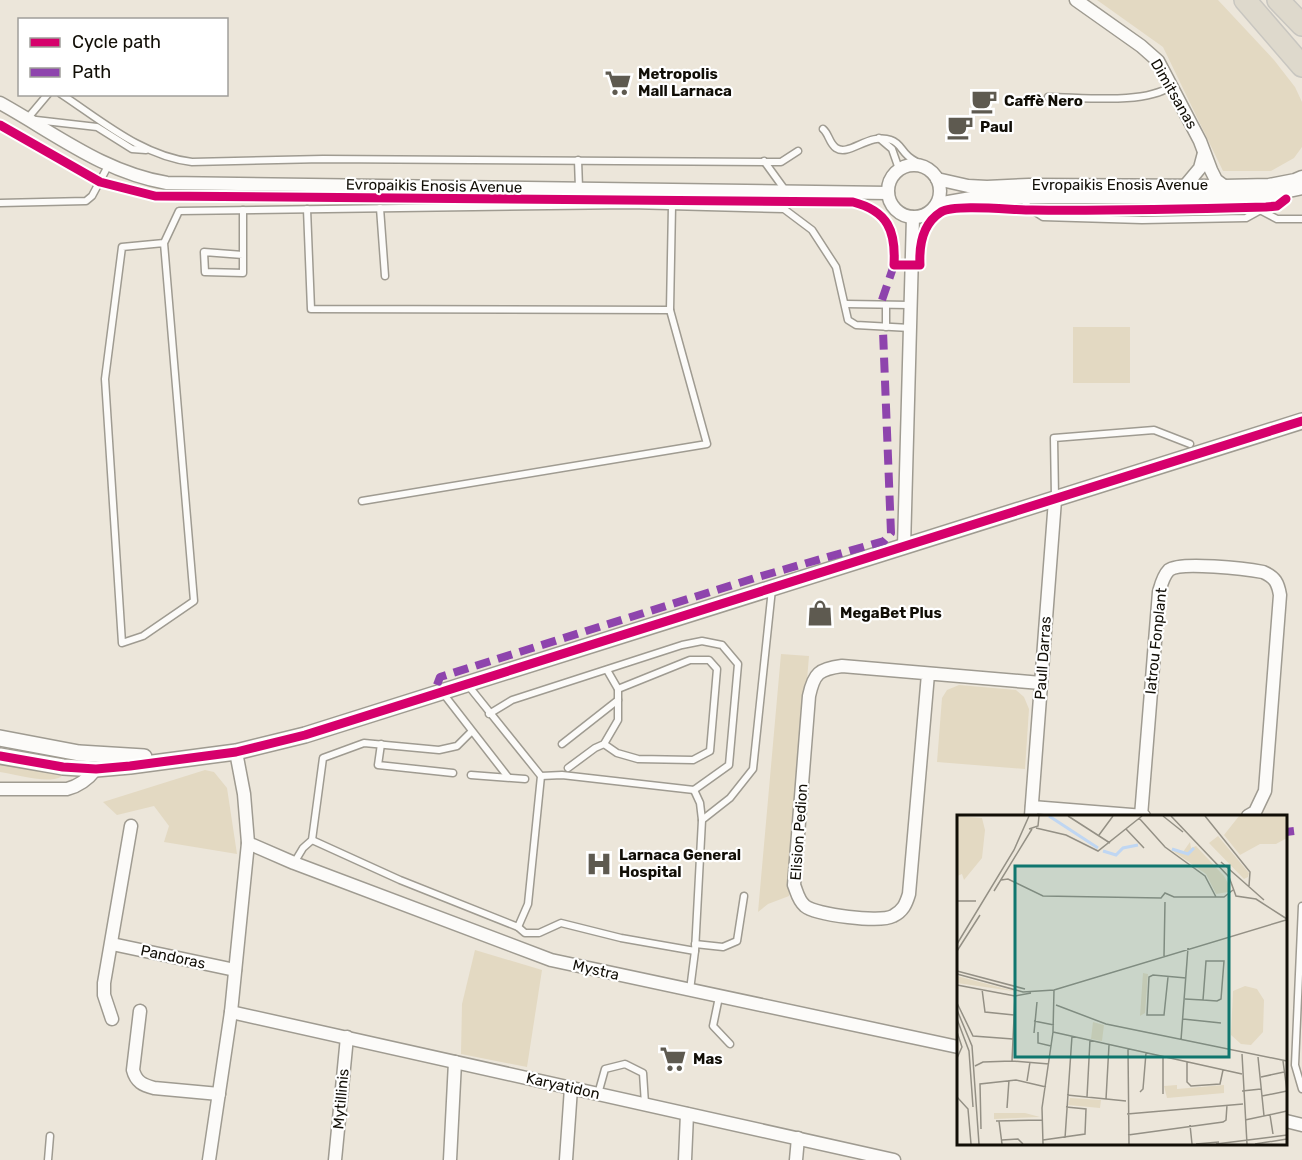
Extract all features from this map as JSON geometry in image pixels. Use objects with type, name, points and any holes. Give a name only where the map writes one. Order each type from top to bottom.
[{"type":"highway","points":[[1245,0],[1302,66]]},
{"type":"highway","points":[[1278,0],[1302,25]]},
{"type":"street","name":"Dimitsanas","points":[[1076,0],[1141,46],[1158,61],[1200,141],[1216,180],[1224,186]]},
{"type":"street","name":"Evropaikis Enosis Avenue","points":[[0,103],[108,166],[145,179],[167,183],[888,193]]},
{"type":"street","points":[[1185,186],[1200,168],[1204,153]]},
{"type":"street","points":[[904,547],[913,217],[898,212],[892,206],[888,193],[889,182],[899,169],[915,164],[924,166]]},
{"type":"street","name":"Evropaikis Enosis Avenue","points":[[924,166],[937,178],[968,186],[987,187],[1029,184],[1269,185],[1302,177]]},
{"type":"street","points":[[937,178],[940,187],[937,204]]},
{"type":"street","name":"Evropaikis Enosis Avenue","points":[[913,217],[931,212],[937,204],[977,197],[1244,197],[1276,194],[1302,188]]},
{"type":"street","points":[[0,756],[96,769],[236,753],[305,735],[1302,421]]},
{"type":"street","name":"Paull Darras","points":[[1031,812],[1055,500]]},
{"type":"street","name":"Iatrou Fonplant","points":[[1142,815],[1158,592],[1169,570],[1178,566],[1190,566],[1263,572],[1272,576],[1278,584],[1280,595],[1265,791],[1258,807],[1249,815]]},
{"type":"street","name":"Elision Pedion","points":[[928,674],[909,894],[904,909],[894,916],[883,919],[818,912],[805,906],[799,899],[794,885],[809,696],[812,682],[817,674],[826,668],[842,666],[1041,683]]},
{"type":"street","points":[[0,738],[79,753],[174,760]]},
{"type":"street","points":[[209,1160],[231,1012],[248,843],[244,794],[236,753]]},
{"type":"street","points":[[67,789],[72,780],[72,767]]},
{"type":"street","points":[[0,796],[0,789],[74,788],[96,769]]},
{"type":"street","name":"Iatrou Fonplant","points":[[1031,812],[1114,815]]},
{"type":"street","points":[[112,1019],[104,995],[104,983],[131,826]]},
{"type":"street","name":"Mystra","points":[[248,843],[294,863],[551,960],[957,1047]]},
{"type":"street","name":"Pandoras","points":[[112,944],[235,970]]},
{"type":"street","points":[[140,1011],[133,1070],[135,1079],[144,1086],[154,1088],[219,1094]]},
{"type":"street","name":"Karyatidon","points":[[231,1012],[894,1160]]},
{"type":"street","name":"Mytillinis","points":[[335,1160],[347,1037]]},
{"type":"street","points":[[450,1160],[454,1062]]},
{"type":"street","points":[[566,1160],[571,1088]]},
{"type":"street","points":[[685,1160],[687,1114]]},
{"type":"street","points":[[1287,1121],[1302,1125]]},
{"type":"street","points":[[796,1160],[798,1138]]},
{"type":"lane","points":[[1048,97],[1143,97],[1164,91],[1172,86]]},
{"type":"lane","points":[[27,119],[46,96]]},
{"type":"lane","points":[[64,96],[147,150],[172,160],[192,162],[323,159],[781,162],[798,151]]},
{"type":"lane","points":[[27,119],[97,127],[132,149],[147,150]]},
{"type":"lane","points":[[823,129],[839,150],[850,150],[878,138],[896,141],[907,156],[924,166]]},
{"type":"lane","points":[[878,138],[892,149],[899,169]]},
{"type":"lane","points":[[578,160],[579,188]]},
{"type":"lane","points":[[764,161],[785,190]]},
{"type":"lane","points":[[0,203],[86,201],[92,196],[108,166]]},
{"type":"lane","points":[[1022,197],[1029,208],[1043,217],[1142,220],[1246,218],[1266,207],[1276,194]]},
{"type":"lane","points":[[362,501],[707,444],[670,310],[672,206]]},
{"type":"lane","points":[[164,243],[122,247],[105,379],[122,643],[143,636],[194,601],[164,243],[179,211],[672,206],[784,209],[812,230],[837,267],[848,320],[856,325],[910,328]]},
{"type":"lane","points":[[380,208],[385,276]]},
{"type":"lane","points":[[307,209],[311,309],[670,310]]},
{"type":"lane","points":[[243,210],[243,255],[243,273],[206,272],[204,252],[243,255]]},
{"type":"lane","points":[[1260,210],[1276,219],[1302,219]]},
{"type":"lane","points":[[846,304],[910,305]]},
{"type":"lane","points":[[886,305],[886,327]]},
{"type":"lane","points":[[1055,500],[1054,438],[1154,430],[1190,444]]},
{"type":"lane","points":[[702,820],[730,798],[753,769],[772,589]]},
{"type":"lane","points":[[489,714],[512,700],[682,645],[702,641],[722,645],[738,664],[729,765],[694,790],[561,775],[541,776]]},
{"type":"lane","points":[[604,744],[617,753],[638,759],[693,760],[710,751],[717,669],[709,660],[690,660],[618,689]]},
{"type":"lane","points":[[568,768],[604,744],[618,720],[618,689],[607,670]]},
{"type":"lane","points":[[466,684],[541,776],[528,904],[518,927]]},
{"type":"lane","points":[[441,692],[508,777]]},
{"type":"lane","points":[[562,744],[618,700]]},
{"type":"lane","points":[[294,863],[303,848],[312,840],[324,758],[364,743],[439,750],[457,746],[471,732]]},
{"type":"lane","points":[[381,744],[378,765],[453,773]]},
{"type":"lane","points":[[471,775],[525,779]]},
{"type":"lane","points":[[690,991],[695,947],[702,820],[700,803],[694,790]]},
{"type":"lane","points":[[312,840],[400,880],[518,927],[525,933],[539,933],[561,922],[621,938],[695,947],[723,947],[737,941],[744,896]]},
{"type":"lane","points":[[1302,906],[1295,1065],[1302,1089]]},
{"type":"lane","points":[[719,997],[713,1026],[730,1044]]},
{"type":"lane","points":[[598,1094],[605,1069],[625,1064],[643,1073],[645,1104]]},
{"type":"lane","points":[[48,1160],[50,1136]]},
{"type":"shaded area","points":[[1097,0],[1218,0],[1274,60],[1295,87],[1302,102],[1302,147],[1294,158],[1271,171],[1223,171],[1163,47]]},
{"type":"shaded area","points":[[1073,327],[1130,327],[1130,383],[1073,383]]},
{"type":"shaded area","points":[[781,654],[809,656],[789,896],[768,904],[758,912]]},
{"type":"shaded area","points":[[959,685],[1016,690],[1024,697],[1029,709],[1025,769],[937,762],[942,698],[947,690]]},
{"type":"shaded area","points":[[0,763],[63,775],[51,779],[24,777],[0,772]]},
{"type":"shaded area","points":[[205,770],[214,772],[227,788],[237,854],[164,842],[169,826],[154,806],[117,815],[103,802]]},
{"type":"shaded area","points":[[475,950],[542,970],[527,1067],[461,1054],[462,1004]]},
{"type":"marked path","points":[[882,300],[894,265]]},
{"type":"marked path","points":[[437,685],[440,677],[758,577],[884,541],[891,533],[883,331]]},
{"type":"marked path","points":[[1287,832],[1294,831]]},
{"type":"cycle path","points":[[0,125],[100,182],[155,196],[853,202],[874,211],[887,224],[893,242],[894,265],[920,265],[921,243],[926,229],[941,212],[958,208],[1120,210],[1266,207],[1277,206],[1286,199]]},
{"type":"cycle path","points":[[0,756],[63,767],[96,769],[236,752],[305,735],[1302,421]]},
{"type":"place","name":"Metropolis Mall Larnaca","points":[[618,83]]},
{"type":"place","name":"Caffè Nero","points":[[984,101]]},
{"type":"place","name":"Paul","points":[[960,127]]},
{"type":"place","name":"MegaBet Plus","points":[[820,613]]},
{"type":"place","name":"Larnaca General Hospital","points":[[599,864]]},
{"type":"place","name":"Mas","points":[[673,1059]]}]
